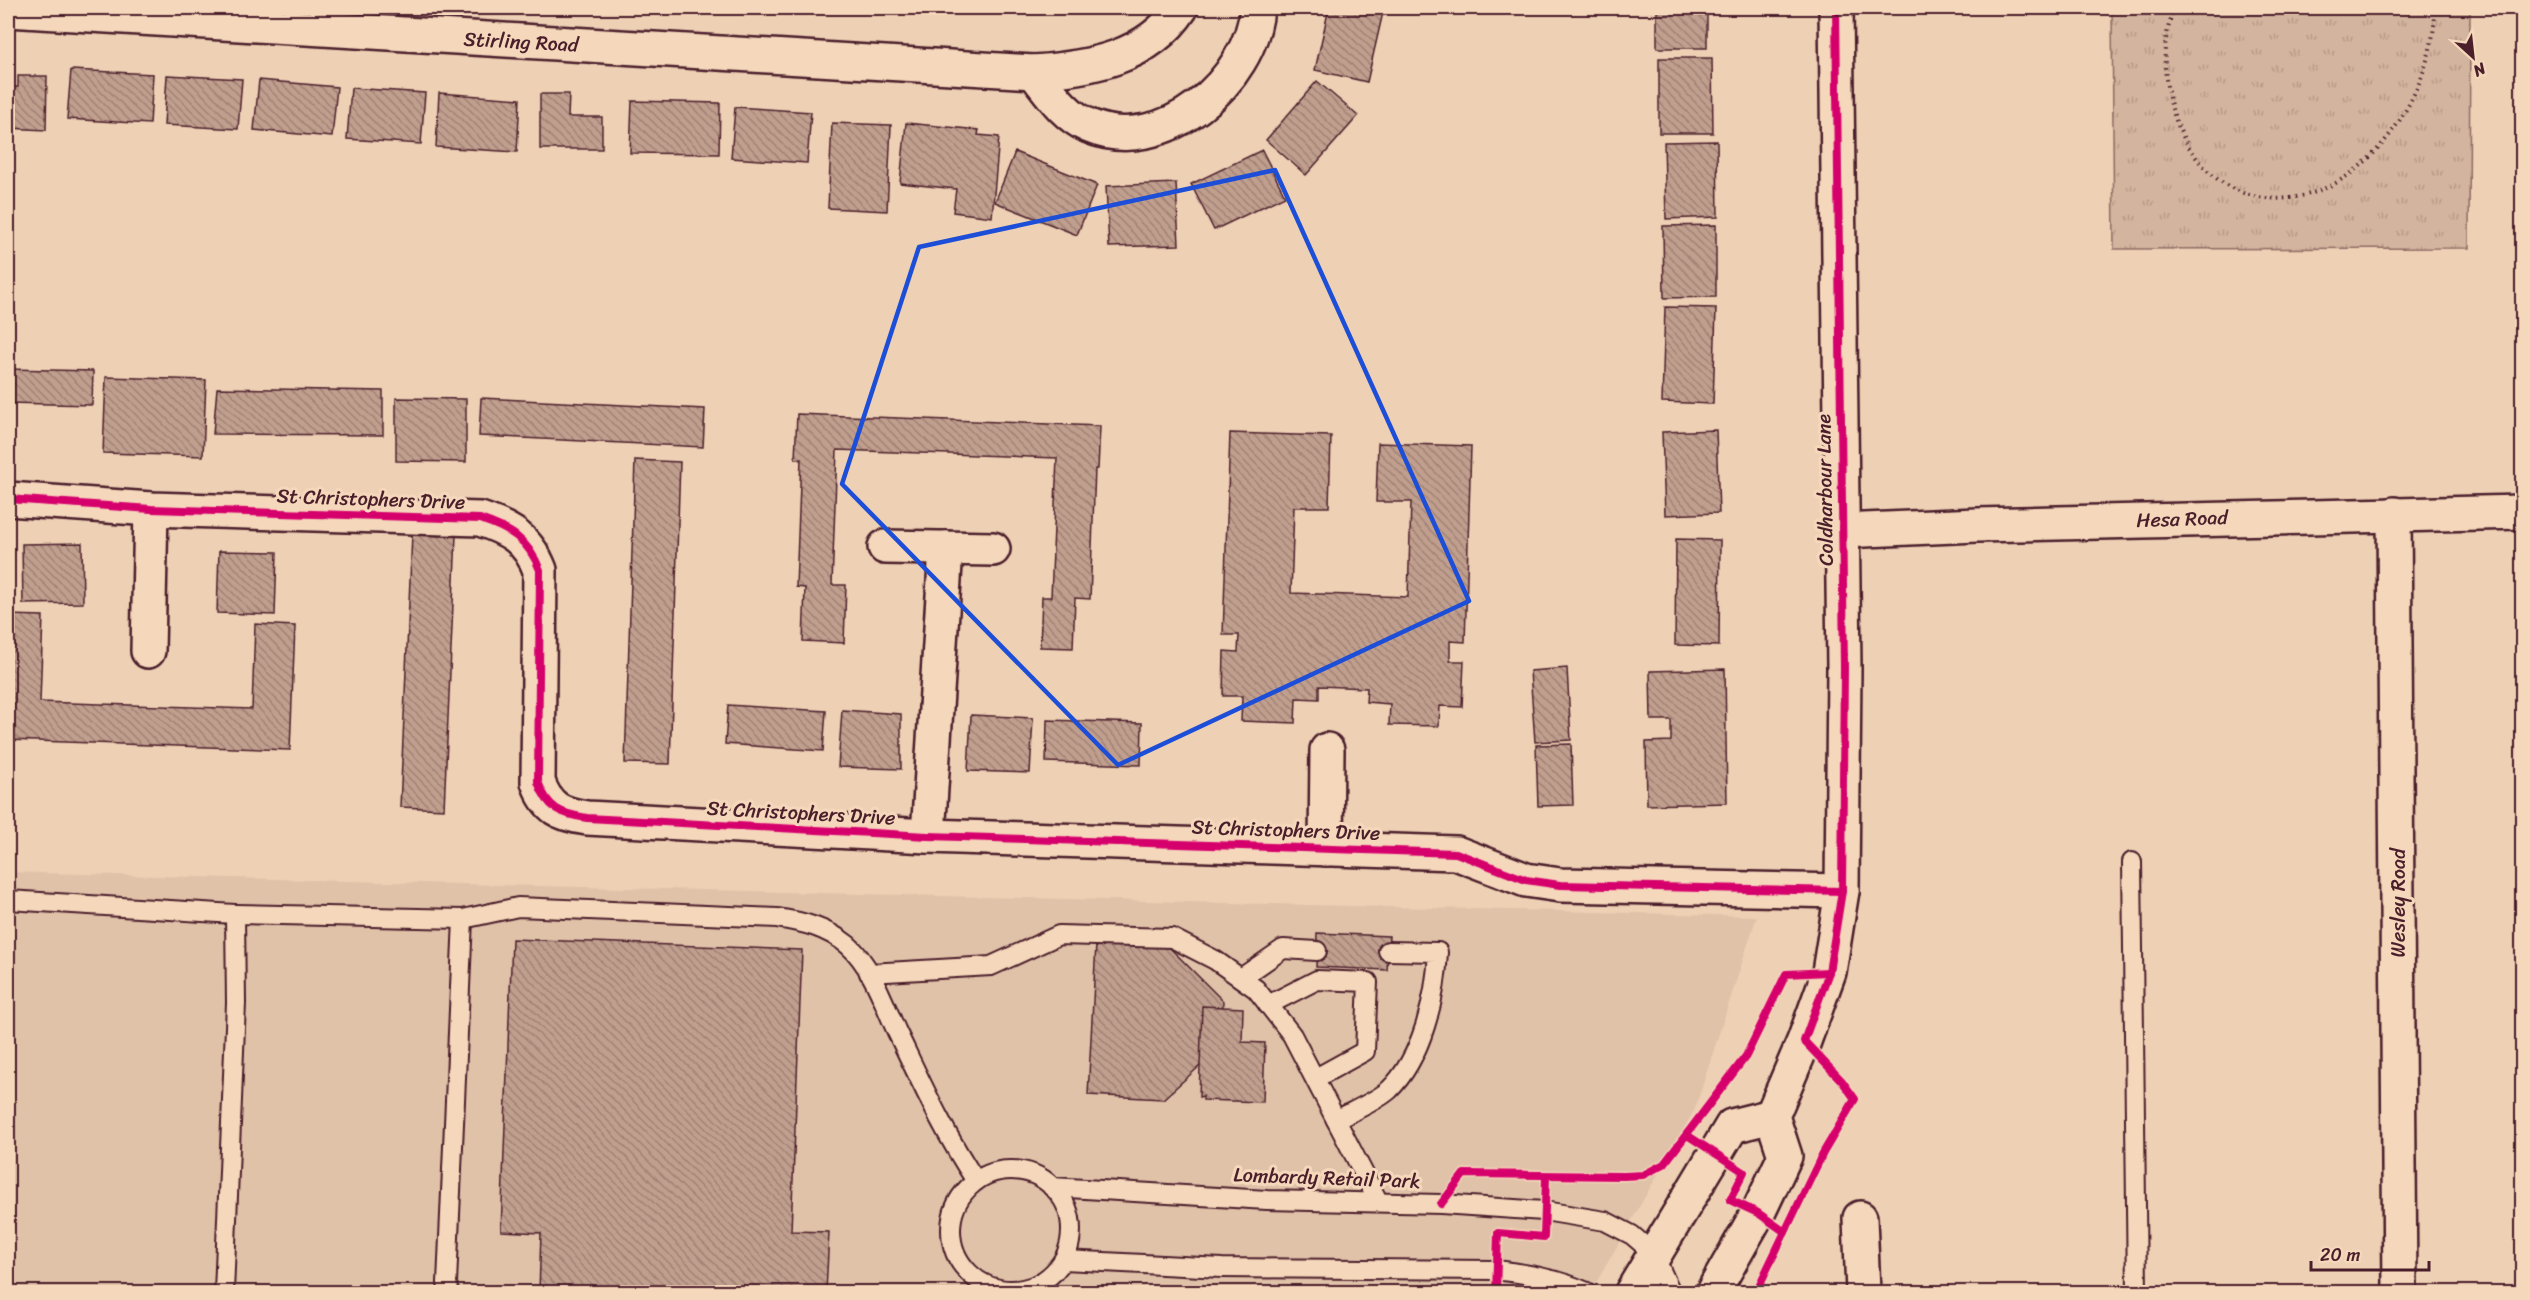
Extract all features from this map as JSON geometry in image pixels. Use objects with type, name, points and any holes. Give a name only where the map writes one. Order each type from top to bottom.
[{"type":"street","name":"Stirling Road","points":[[8,10],[1034,72],[1089,66],[1125,55],[1155,36],[1181,8]]},
{"type":"street","points":[[1034,72],[1069,115],[1089,126],[1106,131],[1134,133],[1157,128],[1180,119],[1214,93],[1242,55],[1251,37],[1257,8]]},
{"type":"street","name":"Coldharbour Lane","points":[[1772,1116],[1804,1041],[1829,972],[1842,891],[1845,780],[1836,8]]},
{"type":"street","name":"St Christophers Drive","points":[[8,499],[151,508],[480,519],[511,531],[534,555],[540,570],[538,782],[552,808],[568,815],[587,818],[928,836],[1456,853],[1526,880],[1560,885],[1842,891]]},
{"type":"street","points":[[148,651],[151,508]]},
{"type":"street","name":"Hesa Road","points":[[1842,531],[1989,525],[2523,512]]},
{"type":"street","name":"Wesley Road","points":[[2394,514],[2400,1293]]},
{"type":"street","points":[[885,547],[993,549]]},
{"type":"street","points":[[928,836],[946,548]]},
{"type":"street","points":[[1326,849],[1327,750]]},
{"type":"street","points":[[1632,1293],[1653,1253],[1732,1126],[1772,1116],[1785,1156],[1758,1214],[1713,1293]]},
{"type":"street","points":[[1860,1218],[1863,1293]]},
{"type":"lane","points":[[2132,862],[2137,1293]]},
{"type":"lane","points":[[8,900],[235,914],[464,919],[518,907],[777,918],[808,923],[831,933],[850,947],[869,973],[949,1141],[976,1181]]},
{"type":"lane","points":[[224,1293],[236,1003],[235,914]]},
{"type":"lane","points":[[449,1293],[447,1283],[464,919]]},
{"type":"lane","points":[[869,973],[991,966],[1059,935],[1172,938],[1215,960],[1256,989],[1292,1035],[1378,1201]]},
{"type":"lane","points":[[1240,978],[1283,950],[1317,951]]},
{"type":"lane","points":[[1336,1120],[1388,1091],[1413,1056],[1430,1008],[1438,952],[1388,951]]},
{"type":"lane","points":[[1268,1005],[1317,980],[1368,982],[1365,1051],[1316,1078]]},
{"type":"lane","points":[[1015,1170],[1035,1175],[1052,1187],[1064,1202],[1071,1221],[1070,1241],[1064,1260],[1041,1282],[1010,1291],[991,1287],[975,1278],[961,1265],[953,1248],[951,1230],[954,1211],[963,1194],[976,1181],[994,1172],[1015,1170]]},
{"type":"lane","name":"Lombardy Retail Park","points":[[1052,1187],[1268,1200],[1378,1201],[1544,1211],[1605,1221],[1632,1235],[1653,1253],[1671,1293]]},
{"type":"lane","points":[[1064,1260],[1222,1268],[1496,1270],[1530,1274],[1570,1284],[1587,1293]]},
{"type":"path","points":[[2173,8],[2165,48],[2168,89],[2188,148],[2212,175],[2230,187],[2269,199],[2311,194],[2336,183],[2360,166],[2382,143],[2398,124],[2413,99],[2431,47],[2435,8]]},
{"type":"highlighted area","points":[[1275,170],[1469,601],[1118,765],[842,484],[919,247]]},
{"type":"shaded area","points":[[8,872],[1757,916],[1695,1109],[1591,1292],[8,1292]]},
{"type":"green space","points":[[2112,8],[2470,8],[2469,248],[2114,249]]},
{"type":"building","points":[[1329,8],[1384,8],[1367,82],[1315,70]]},
{"type":"building","points":[[1657,8],[1707,8],[1707,48],[1657,48]]},
{"type":"building","points":[[1659,58],[1712,58],[1713,133],[1659,133]]},
{"type":"building","points":[[71,70],[153,74],[150,124],[67,119]]},
{"type":"building","points":[[167,75],[242,79],[238,129],[164,125]]},
{"type":"building","points":[[18,76],[47,76],[46,130],[8,128],[8,87],[18,87]]},
{"type":"building","points":[[259,80],[337,87],[332,137],[254,130]]},
{"type":"building","points":[[1317,81],[1358,116],[1306,175],[1266,140]]},
{"type":"building","points":[[351,88],[425,93],[421,144],[347,139]]},
{"type":"building","points":[[439,93],[520,99],[517,152],[436,147]]},
{"type":"building","points":[[540,94],[569,94],[568,117],[602,117],[602,149],[540,149]]},
{"type":"building","points":[[632,101],[720,103],[719,154],[630,153]]},
{"type":"building","points":[[735,107],[811,112],[807,163],[731,158]]},
{"type":"building","points":[[832,123],[891,125],[887,211],[828,208]]},
{"type":"building","points":[[906,123],[979,130],[978,135],[999,137],[992,217],[953,212],[956,189],[900,183]]},
{"type":"building","points":[[1717,141],[1718,217],[1666,219],[1664,142]]},
{"type":"building","points":[[1262,150],[1285,196],[1214,230],[1191,184]]},
{"type":"building","points":[[1015,152],[1097,185],[1077,235],[995,202]]},
{"type":"building","points":[[1176,183],[1179,245],[1109,247],[1106,186]]},
{"type":"building","points":[[1716,225],[1716,297],[1664,298],[1663,226]]},
{"type":"building","points":[[1665,307],[1716,308],[1713,404],[1662,402]]},
{"type":"building","points":[[8,369],[93,371],[92,405],[8,403]]},
{"type":"building","points":[[106,377],[206,380],[203,456],[103,453]]},
{"type":"building","points":[[217,388],[383,391],[383,435],[213,434]]},
{"type":"building","points":[[396,398],[466,399],[466,462],[396,461]]},
{"type":"building","points":[[481,398],[705,409],[703,447],[479,436]]},
{"type":"building","points":[[797,414],[1100,426],[1098,469],[1095,469],[1090,599],[1075,598],[1073,648],[1040,647],[1042,597],[1051,597],[1057,458],[837,450],[832,585],[846,585],[844,643],[803,641],[805,588],[796,587],[801,459],[795,459]]},
{"type":"building","points":[[1716,430],[1719,513],[1665,515],[1662,432]]},
{"type":"building","points":[[1230,433],[1331,436],[1329,507],[1294,507],[1291,593],[1408,597],[1411,502],[1376,502],[1378,443],[1471,446],[1465,642],[1450,641],[1450,661],[1464,661],[1462,707],[1440,706],[1439,726],[1389,725],[1390,704],[1366,702],[1367,688],[1319,686],[1319,699],[1296,698],[1295,723],[1241,721],[1242,696],[1223,696],[1224,651],[1238,652],[1239,635],[1223,635]]},
{"type":"building","points":[[635,460],[680,462],[670,764],[625,763]]},
{"type":"building","points":[[412,534],[456,535],[444,809],[400,807]]},
{"type":"building","points":[[1676,539],[1720,540],[1719,646],[1675,645]]},
{"type":"building","points":[[82,543],[83,603],[23,604],[22,544]]},
{"type":"building","points":[[219,551],[277,552],[275,615],[217,613]]},
{"type":"building","points":[[8,615],[43,616],[40,702],[252,709],[255,624],[295,626],[290,750],[8,740]]},
{"type":"building","points":[[1567,668],[1571,740],[1535,742],[1530,671]]},
{"type":"building","points":[[1725,669],[1727,803],[1647,805],[1646,742],[1671,741],[1671,720],[1651,720],[1650,671]]},
{"type":"building","points":[[728,705],[826,711],[823,751],[725,744]]},
{"type":"building","points":[[842,710],[901,714],[901,769],[838,767]]},
{"type":"building","points":[[971,715],[1033,718],[1030,773],[968,771]]},
{"type":"building","points":[[1047,720],[1142,723],[1141,765],[1046,762]]},
{"type":"building","points":[[1571,744],[1573,805],[1538,806],[1536,745]]},
{"type":"building","points":[[1317,933],[1389,936],[1387,970],[1316,967]]},
{"type":"building","points":[[512,939],[802,950],[791,1231],[829,1232],[826,1292],[539,1292],[541,1233],[501,1231]]},
{"type":"building","points":[[1096,944],[1169,947],[1223,1001],[1220,1048],[1163,1099],[1088,1095]]},
{"type":"building","points":[[1202,1006],[1243,1008],[1242,1042],[1265,1043],[1263,1102],[1203,1100],[1203,1096],[1199,1097]]},
{"type":"cycle path","points":[[1756,1292],[1823,1153],[1855,1099],[1842,1081],[1804,1041],[1829,972],[1842,891],[1844,668],[1836,8]]},
{"type":"cycle path","points":[[8,499],[151,509],[480,519],[509,531],[530,550],[540,570],[538,782],[546,798],[556,809],[587,818],[928,836],[1456,853],[1526,880],[1560,885],[1842,891]]},
{"type":"cycle path","points":[[1441,1204],[1464,1174],[1624,1176],[1643,1175],[1664,1164],[1746,1056],[1786,974],[1829,972]]},
{"type":"cycle path","points":[[1687,1135],[1744,1172],[1730,1200],[1758,1213],[1785,1232]]},
{"type":"cycle path","points":[[1496,1292],[1498,1233],[1544,1237],[1546,1177]]}]
